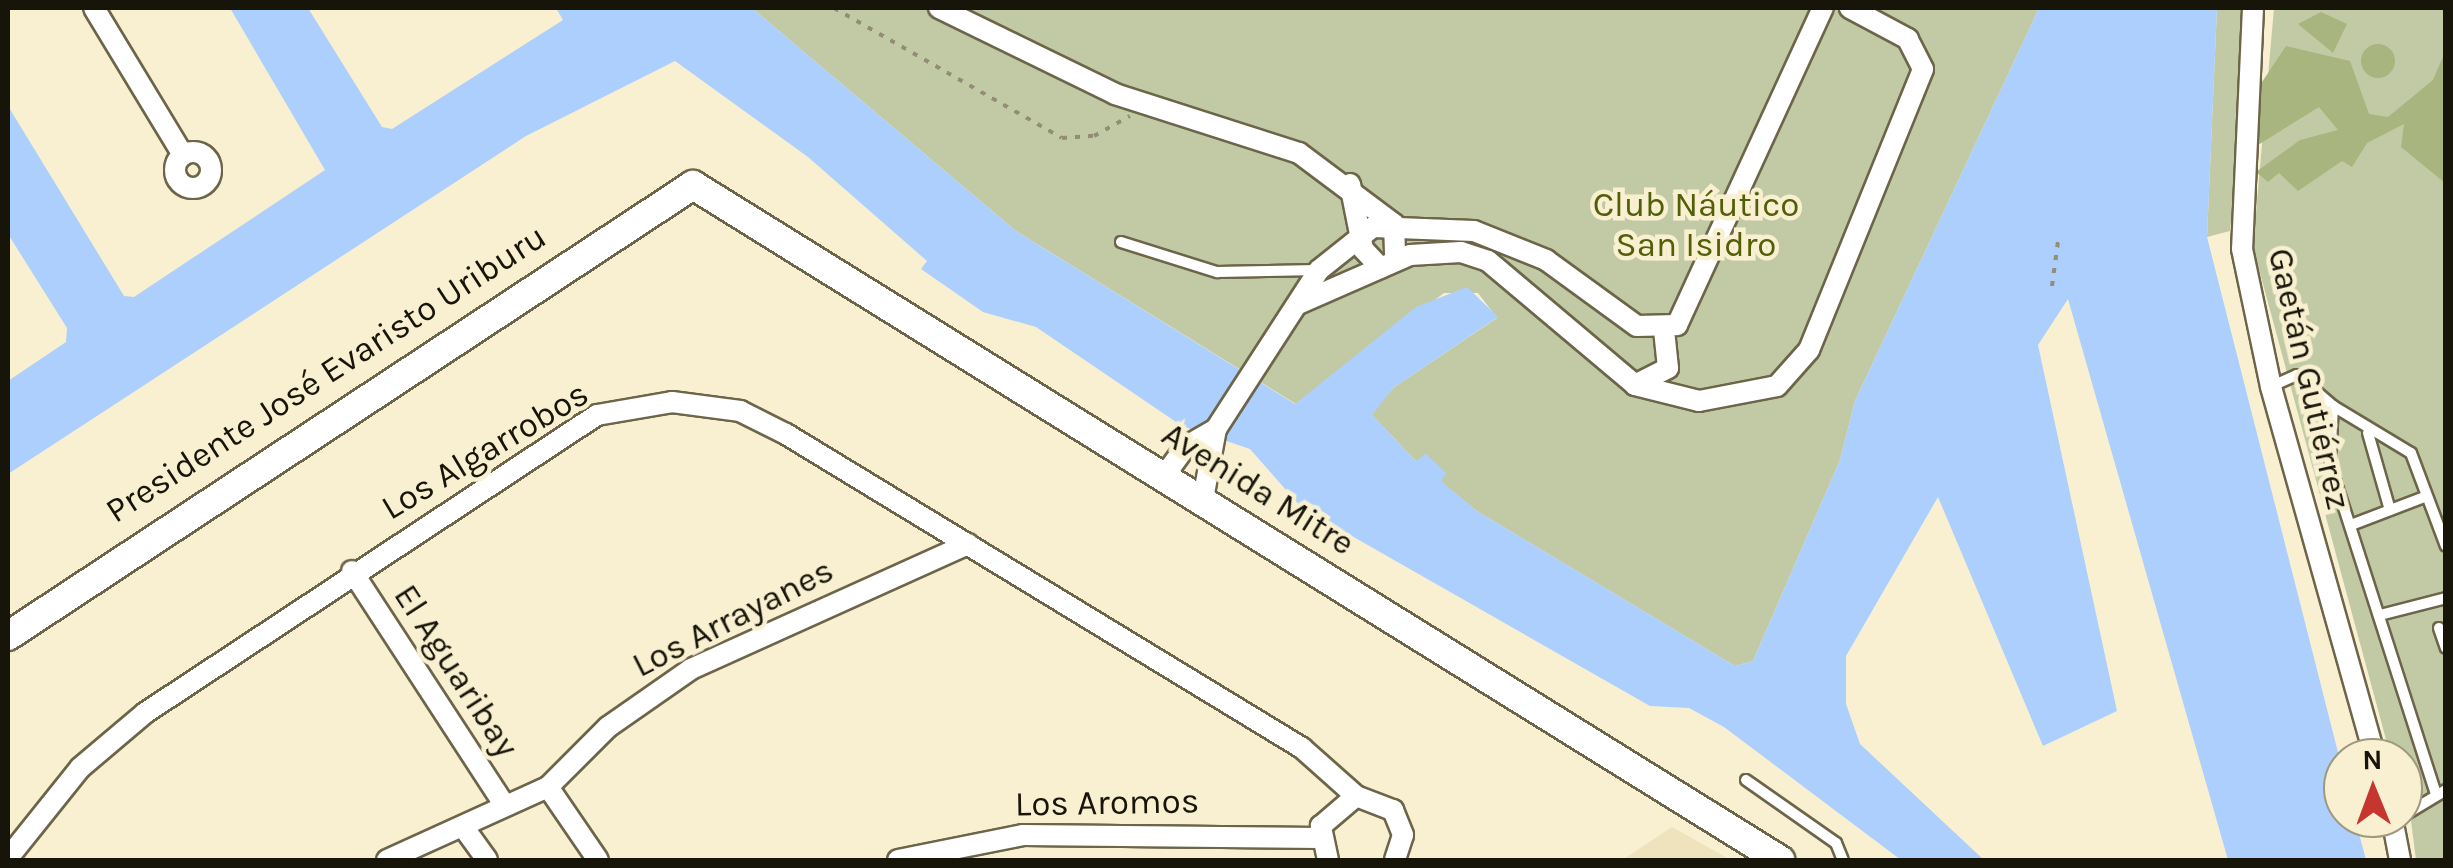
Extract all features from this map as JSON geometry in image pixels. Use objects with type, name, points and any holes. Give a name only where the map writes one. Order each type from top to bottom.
[{"type":"street","points":[[94,8],[183,155]]},
{"type":"street","points":[[940,8],[1144,102],[1230,124],[1350,184],[1394,224]]},
{"type":"street","points":[[1203,499],[1218,425],[1254,361],[1298,304],[1318,270],[1366,232],[1394,224],[1515,244],[1613,314],[1664,329],[1684,318],[1823,8]]},
{"type":"street","points":[[1298,304],[1388,264],[1446,250],[1488,261],[1635,385],[1698,401],[1739,399],[1777,386],[1810,350],[1924,68],[1908,39],[1850,8]]},
{"type":"street","name":"Gaetán Gutiérrez","points":[[2252,8],[2240,193],[2271,387],[2369,738]]},
{"type":"street","points":[[1350,184],[1366,232],[1363,249],[1388,264]]},
{"type":"street","name":"Avenida Mitre","points":[[694,185],[1780,860]]},
{"type":"street","name":"Presidente José Evaristo Uriburu","points":[[8,636],[694,185]]},
{"type":"street","points":[[1388,264],[1394,224]]},
{"type":"street","points":[[1635,385],[1668,368],[1664,329]]},
{"type":"street","name":"Los Algarrobos","points":[[8,858],[107,742],[352,571],[597,415],[672,402],[766,423],[1302,748],[1356,796],[1393,810],[1402,835],[1395,860]]},
{"type":"street","points":[[1165,476],[1186,447],[1218,425]]},
{"type":"street","name":"Los Arrayanes","points":[[388,860],[548,787],[608,727],[691,669],[968,544]]},
{"type":"street","name":"El Aguaribay","points":[[352,571],[505,806]]},
{"type":"street","name":"El Aguaribay","points":[[548,787],[598,860]]},
{"type":"street","points":[[1328,860],[1320,838],[1334,806],[1356,796]]},
{"type":"street","points":[[464,828],[487,860]]},
{"type":"street","name":"Los Aromos","points":[[898,860],[1024,835],[1320,838]]},
{"type":"lane","points":[[1121,242],[1217,272],[1318,270]]},
{"type":"lane","points":[[2271,387],[2297,375],[2368,433],[2411,453],[2446,546]]},
{"type":"lane","points":[[2333,406],[2330,464],[2441,792]]},
{"type":"lane","points":[[2368,433],[2390,510]]},
{"type":"lane","points":[[2351,524],[2427,496]]},
{"type":"lane","points":[[2380,615],[2446,598]]},
{"type":"lane","points":[[2439,628],[2446,648]]},
{"type":"lane","points":[[1746,780],[1836,842],[1843,860]]},
{"type":"path","points":[[834,8],[1062,138],[1112,130],[1144,102]]},
{"type":"path","points":[[2052,286],[2058,241]]},
{"type":"shaded area","points":[[1672,827],[1731,860],[1622,860]]},
{"type":"green space","name":"Club Náutico San Isidro","points":[[752,8],[2039,8],[1855,401],[1840,460],[1753,661],[1735,666],[1477,511],[1440,481],[1426,454],[1417,462],[1371,414],[1393,388],[1497,318],[1478,293],[1444,293],[1296,404],[1016,231]]},
{"type":"green space","points":[[2217,8],[2253,8],[2230,231],[2207,237]]},
{"type":"green space","points":[[2274,8],[2445,8],[2445,860],[2416,860],[2413,838],[2423,838],[2423,738],[2386,738],[2253,247]]},
{"type":"green space","points":[[2321,12],[2347,24],[2333,53],[2298,24]]},
{"type":"green space","points":[[2378,44],[2390,49],[2395,61],[2390,73],[2378,78],[2366,73],[2361,61],[2366,49]]},
{"type":"green space","points":[[2286,46],[2350,61],[2369,114],[2388,117],[2433,80],[2445,52],[2445,183],[2401,147],[2404,124],[2367,143],[2352,167],[2342,161],[2298,191],[2279,173],[2268,182],[2256,172],[2300,140],[2338,130],[2319,107],[2258,145],[2262,82]]},
{"type":"water","points":[[230,8],[308,8],[382,127],[392,129],[563,20],[556,8],[752,8],[1016,231],[1295,404],[1416,307],[1467,287],[1498,317],[1393,388],[1372,415],[1416,461],[1426,454],[1446,473],[1441,481],[1477,511],[1735,666],[1753,661],[1840,460],[1855,401],[2039,8],[2217,8],[2207,237],[2334,738],[2323,738],[2323,838],[2360,838],[2366,860],[2228,860],[2068,299],[2038,345],[2117,711],[2043,746],[1938,497],[1846,656],[1846,704],[1860,744],[1984,860],[1901,860],[1724,727],[1689,708],[1650,706],[1301,507],[1250,449],[1182,426],[1036,327],[983,312],[921,269],[927,261],[808,157],[675,61],[526,136],[8,474],[8,381],[66,342],[67,328],[8,234],[8,106],[124,296],[134,297],[325,170]]}]
